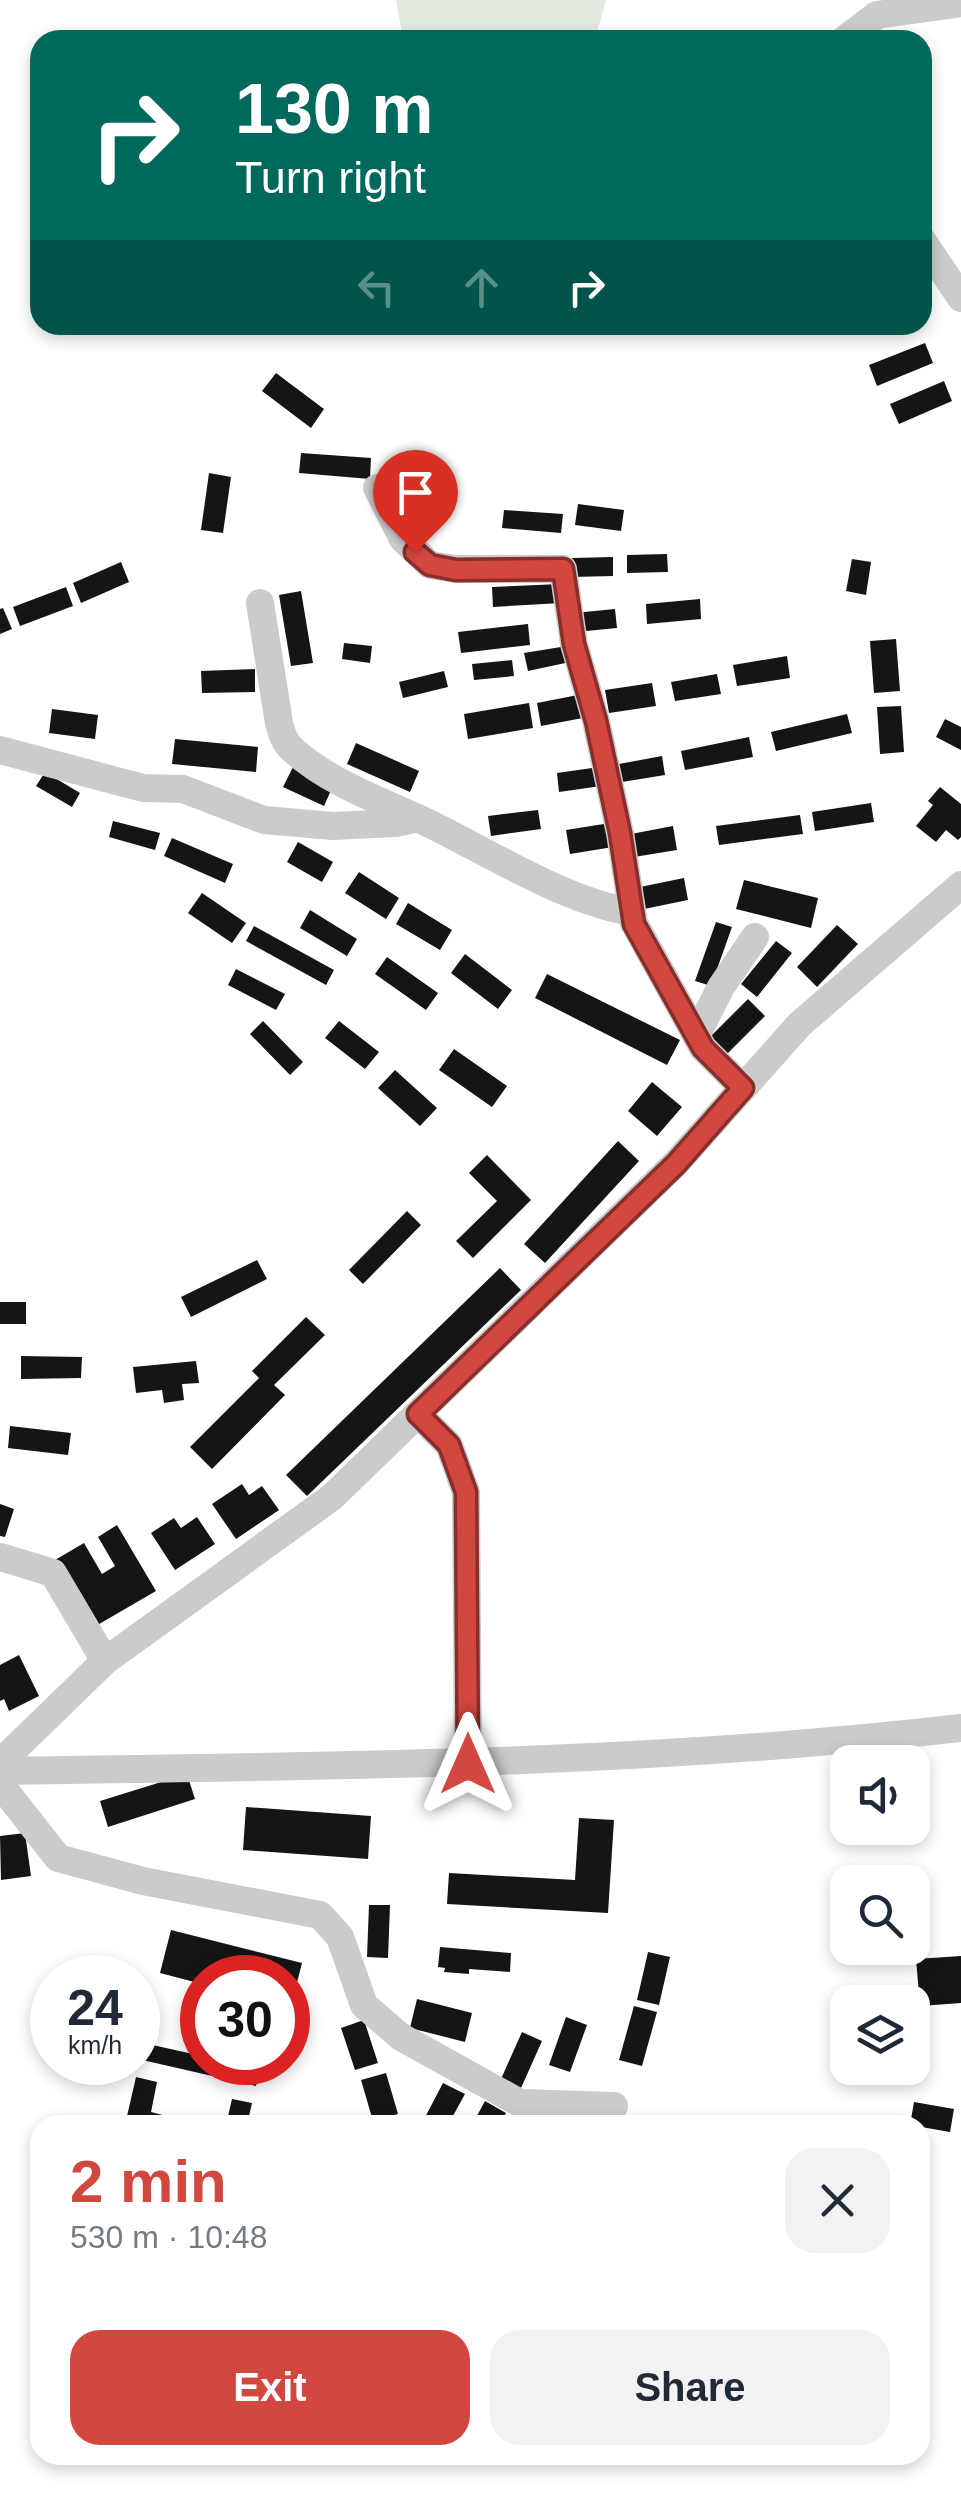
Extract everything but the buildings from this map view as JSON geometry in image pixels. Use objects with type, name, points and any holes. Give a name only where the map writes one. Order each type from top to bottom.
[{"type":"street","points":[[857,30],[876,15],[961,3]]},
{"type":"street","points":[[932,255],[961,298]]},
{"type":"street","points":[[378,488],[403,539],[430,565],[456,570],[563,569],[574,644],[596,721],[620,833],[634,924],[703,1048],[743,1088]]},
{"type":"street","points":[[260,603],[279,724],[285,742],[296,754],[502,862],[607,908],[632,912]]},
{"type":"street","points":[[0,750],[143,788],[183,789],[264,820],[333,826],[418,818]]},
{"type":"street","points":[[0,1767],[105,1661],[332,1497],[676,1164],[800,1024],[961,885]]},
{"type":"street","points":[[696,1036],[720,987],[754,936]]},
{"type":"street","points":[[418,1414],[449,1445],[466,1492],[468,1764]]},
{"type":"street","points":[[0,1556],[53,1573],[105,1661]]},
{"type":"street","points":[[0,1767],[468,1764],[841,1742],[961,1728]]},
{"type":"street","points":[[0,1784],[58,1858],[142,1880],[320,1916],[340,1938],[364,2005],[401,2038],[448,2065],[520,2102],[614,2106]]},
{"type":"shaded area","points":[[396,0],[606,0],[598,30],[401,30]]},
{"type":"route","points":[[415,552],[430,565],[456,570],[563,569],[574,644],[596,721],[620,833],[634,924],[703,1048],[743,1088],[676,1164],[418,1414],[449,1445],[466,1492],[468,1764]]}]
